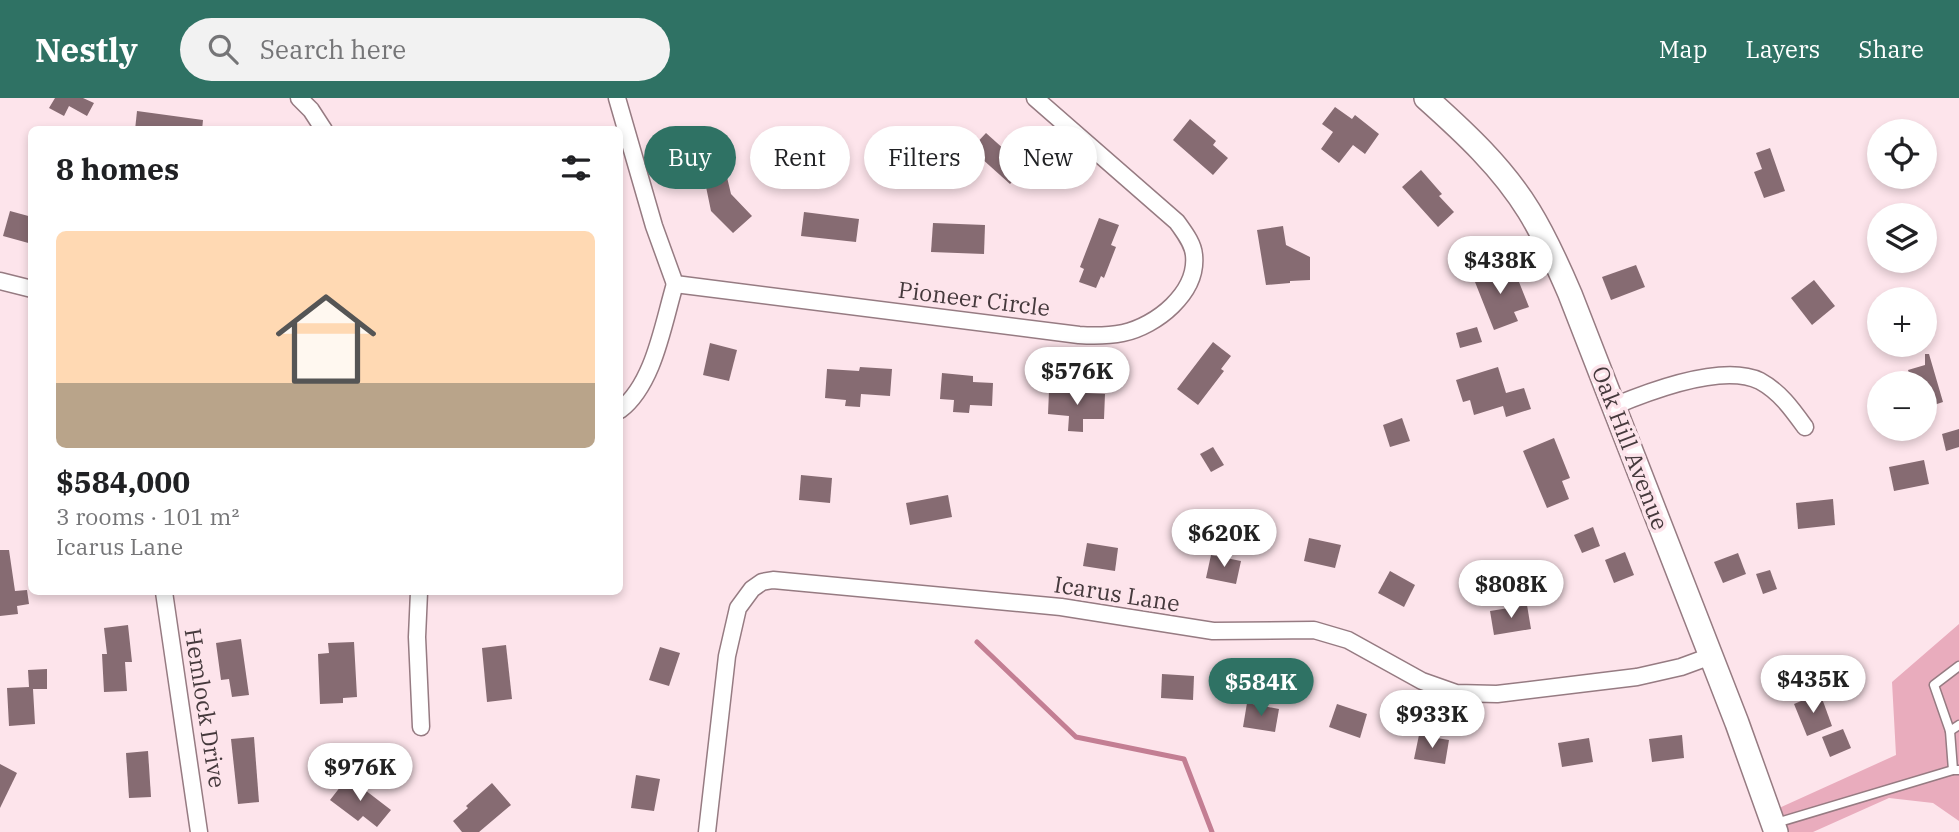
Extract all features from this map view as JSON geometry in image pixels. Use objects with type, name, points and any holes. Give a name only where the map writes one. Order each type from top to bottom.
[{"type":"main road","name":"Oak Hill Avenue","points":[[1426,98],[1474,142],[1528,209],[1570,294],[1712,656],[1775,828]]},
{"type":"street","points":[[299,98],[312,110],[322,126]]},
{"type":"street","points":[[617,98],[654,226],[675,284],[651,364],[641,386],[623,408]]},
{"type":"street","name":"Pioneer Circle","points":[[675,284],[1079,335],[1124,333],[1143,326],[1175,303],[1186,287],[1194,271],[1194,254],[1189,239],[1177,222],[1035,98]]},
{"type":"street","points":[[0,281],[28,288]]},
{"type":"street","points":[[1614,406],[1673,384],[1745,376],[1773,390],[1805,427]]},
{"type":"street","name":"Icarus Lane","points":[[707,832],[727,656],[738,608],[752,589],[762,582],[773,580],[1038,605],[1213,631],[1314,630],[1348,640],[1422,681],[1456,693],[1497,694],[1637,677],[1681,667],[1712,656]]},
{"type":"street","name":"Hemlock Drive","points":[[164,595],[199,832]]},
{"type":"street","points":[[419,595],[417,638],[421,727]]},
{"type":"lane","points":[[1775,828],[1956,770],[1950,731],[1934,685],[1959,666]]},
{"type":"lane","points":[[1950,731],[1959,725]]},
{"type":"shaded area","points":[[1959,624],[1959,821],[1933,803],[1889,798],[1813,832],[1776,832],[1770,812],[1896,755],[1892,682]]},
{"type":"building","points":[[55,98],[83,98],[94,103],[87,116],[69,106],[64,116],[49,108]]},
{"type":"building","points":[[1335,107],[1352,119],[1355,115],[1379,134],[1365,154],[1353,145],[1339,163],[1321,149],[1333,132],[1322,124]]},
{"type":"building","points":[[137,111],[203,120],[202,126],[135,126]]},
{"type":"building","points":[[1190,119],[1216,141],[1213,145],[1228,158],[1213,175],[1173,140]]},
{"type":"building","points":[[985,134],[999,145],[999,174],[985,162]]},
{"type":"building","points":[[1770,148],[1785,191],[1764,198],[1754,172],[1762,169],[1756,153]]},
{"type":"building","points":[[1421,170],[1454,212],[1438,227],[1402,187]]},
{"type":"building","points":[[706,189],[730,189],[731,194],[752,216],[733,233],[711,211]]},
{"type":"building","points":[[10,211],[28,216],[28,243],[3,236]]},
{"type":"building","points":[[804,212],[859,219],[856,242],[801,236]]},
{"type":"building","points":[[1099,218],[1119,225],[1111,245],[1116,247],[1104,278],[1101,276],[1096,288],[1079,282],[1084,269],[1080,267]]},
{"type":"building","points":[[933,223],[985,225],[984,254],[931,252]]},
{"type":"building","points":[[1283,226],[1286,245],[1310,257],[1310,280],[1266,285],[1257,230]]},
{"type":"building","points":[[1490,262],[1494,274],[1506,269],[1510,280],[1517,277],[1529,307],[1514,312],[1518,321],[1494,330],[1475,282],[1480,280],[1475,268]]},
{"type":"building","points":[[1636,265],[1645,287],[1611,300],[1602,277]]},
{"type":"building","points":[[1814,280],[1835,306],[1812,325],[1791,298]]},
{"type":"building","points":[[1477,327],[1482,342],[1460,348],[1456,333]]},
{"type":"building","points":[[1213,342],[1231,356],[1221,369],[1224,371],[1198,405],[1177,389]]},
{"type":"building","points":[[710,343],[737,350],[729,381],[703,375]]},
{"type":"building","points":[[1925,357],[1930,357],[1934,371],[1908,371],[1908,370],[1925,365]]},
{"type":"building","points":[[860,367],[892,369],[890,396],[861,394],[860,407],[845,406],[846,400],[825,398],[827,369],[859,371]]},
{"type":"building","points":[[1498,367],[1506,393],[1524,388],[1531,409],[1506,417],[1503,406],[1474,415],[1470,400],[1463,402],[1456,380]]},
{"type":"building","points":[[942,373],[973,376],[973,382],[993,383],[992,406],[970,405],[969,413],[953,412],[954,400],[940,399]]},
{"type":"building","points":[[1937,381],[1943,402],[1937,404]]},
{"type":"building","points":[[1049,391],[1105,394],[1104,419],[1083,419],[1083,432],[1068,431],[1069,416],[1048,414]]},
{"type":"building","points":[[1402,418],[1410,441],[1390,447],[1383,425]]},
{"type":"building","points":[[1959,429],[1959,447],[1946,451],[1942,434]]},
{"type":"building","points":[[1554,438],[1570,478],[1562,481],[1569,499],[1547,508],[1523,451]]},
{"type":"building","points":[[1213,447],[1224,465],[1211,472],[1200,454]]},
{"type":"building","points":[[1924,460],[1929,484],[1894,491],[1889,467]]},
{"type":"building","points":[[801,475],[832,478],[830,503],[799,500]]},
{"type":"building","points":[[948,495],[952,517],[910,525],[906,503]]},
{"type":"building","points":[[1833,499],[1835,525],[1798,529],[1796,503]]},
{"type":"building","points":[[1593,527],[1600,546],[1582,553],[1574,535]]},
{"type":"building","points":[[1309,538],[1341,545],[1335,568],[1304,561]]},
{"type":"building","points":[[1087,543],[1118,548],[1115,571],[1083,566]]},
{"type":"building","points":[[0,550],[9,550],[15,591],[27,590],[29,604],[17,606],[18,614],[0,616]]},
{"type":"building","points":[[1625,552],[1634,575],[1614,583],[1605,560]]},
{"type":"building","points":[[1738,553],[1746,574],[1723,583],[1714,562]]},
{"type":"building","points":[[1211,555],[1241,561],[1236,584],[1206,578]]},
{"type":"building","points":[[1770,570],[1777,589],[1763,594],[1756,574]]},
{"type":"building","points":[[1390,571],[1415,585],[1404,607],[1378,593]]},
{"type":"building","points":[[1527,605],[1531,629],[1494,635],[1490,611]]},
{"type":"building","points":[[128,625],[132,662],[125,662],[127,691],[104,692],[102,654],[107,654],[104,628]]},
{"type":"building","points":[[241,639],[249,695],[232,697],[229,679],[221,680],[216,643]]},
{"type":"building","points":[[354,642],[357,697],[343,698],[343,703],[320,704],[318,654],[329,653],[328,643]]},
{"type":"building","points":[[506,645],[512,699],[487,702],[482,648]]},
{"type":"building","points":[[660,647],[680,653],[669,686],[649,680]]},
{"type":"building","points":[[47,669],[47,689],[33,689],[35,724],[9,726],[7,688],[29,687],[28,670]]},
{"type":"building","points":[[1162,674],[1194,676],[1193,700],[1161,698]]},
{"type":"building","points":[[1820,693],[1832,726],[1807,736],[1794,704]]},
{"type":"building","points":[[1247,703],[1279,709],[1275,732],[1243,727]]},
{"type":"building","points":[[1337,704],[1367,714],[1360,738],[1329,727]]},
{"type":"building","points":[[1843,729],[1851,748],[1830,757],[1822,737]]},
{"type":"building","points":[[1419,735],[1449,740],[1445,764],[1414,759]]},
{"type":"building","points":[[1682,735],[1684,758],[1652,762],[1649,739]]},
{"type":"building","points":[[254,737],[259,802],[238,804],[231,739]]},
{"type":"building","points":[[1589,738],[1593,762],[1562,767],[1558,743]]},
{"type":"building","points":[[148,751],[151,797],[129,798],[126,753]]},
{"type":"building","points":[[0,764],[17,773],[0,808]]},
{"type":"building","points":[[636,775],[660,779],[654,811],[631,808]]},
{"type":"building","points":[[348,777],[391,810],[377,827],[363,816],[358,821],[330,800]]},
{"type":"building","points":[[492,783],[511,805],[479,832],[462,832],[453,821]]},
{"type":"waterway","points":[[977,642],[1076,737],[1184,759],[1212,832]]}]
